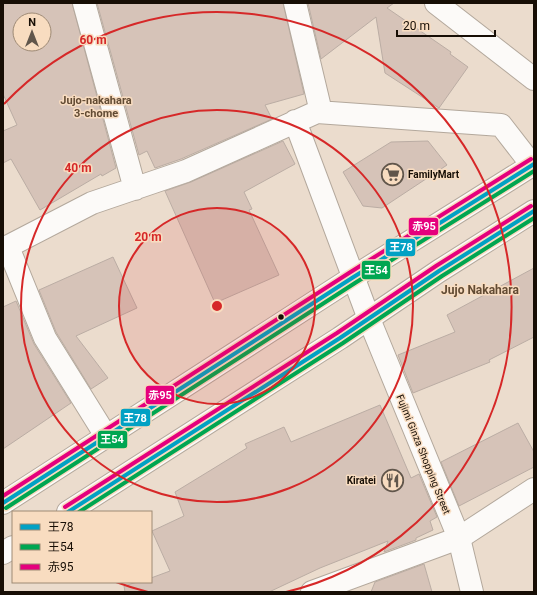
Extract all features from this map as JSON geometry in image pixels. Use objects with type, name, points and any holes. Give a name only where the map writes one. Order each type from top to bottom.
[{"type":"street","points":[[84,3],[135,189]]},
{"type":"street","points":[[295,3],[321,112]]},
{"type":"street","points":[[436,3],[534,79]]},
{"type":"street","points":[[3,503],[352,278],[533,164],[501,125],[317,112],[186,171],[92,203],[6,248],[45,338],[106,436]]},
{"type":"street","name":"Fujimi Ginza Shopping Street","points":[[295,121],[352,278],[459,538],[472,592]]},
{"type":"street","points":[[70,511],[369,319],[439,271],[534,212]]},
{"type":"street","points":[[312,592],[459,538],[534,489]]},
{"type":"street","points":[[3,553],[12,548]]},
{"type":"building","points":[[3,3],[72,3],[116,168],[102,176],[101,174],[40,210],[11,159],[3,163],[3,131],[17,125],[3,94]]},
{"type":"building","points":[[97,3],[283,3],[304,94],[265,105],[272,119],[181,159],[155,168],[147,151],[139,155]]},
{"type":"building","points":[[308,3],[394,3],[387,8],[451,52],[450,54],[468,67],[439,108],[385,73],[376,17],[321,59]]},
{"type":"building","points":[[283,141],[295,164],[244,192],[252,209],[249,210],[279,275],[215,303],[165,191],[191,182]]},
{"type":"building","points":[[428,141],[447,165],[382,208],[363,206],[343,172],[391,142]]},
{"type":"building","points":[[113,257],[137,308],[76,336],[108,378],[91,389],[56,332],[39,290]]},
{"type":"building","points":[[534,268],[534,337],[489,360],[490,362],[413,393],[398,355],[455,332],[447,315]]},
{"type":"building","points":[[16,301],[34,344],[71,403],[3,449],[3,307]]},
{"type":"building","points":[[380,405],[411,478],[419,474],[437,517],[430,521],[433,530],[416,538],[416,540],[384,552],[388,541],[320,568],[269,592],[125,592],[124,586],[134,583],[152,583],[152,578],[170,571],[152,531],[184,516],[175,492],[247,448],[245,444],[284,427],[291,442]]},
{"type":"building","points":[[518,423],[534,452],[534,467],[459,506],[441,462]]},
{"type":"building","points":[[424,564],[432,592],[371,592],[375,582]]},
{"type":"transit line","name":"赤95","points":[[3,496],[349,273],[531,159]]},
{"type":"transit line","name":"王78","points":[[3,503],[352,278],[534,164]]},
{"type":"transit line","name":"王54","points":[[6,508],[355,283],[534,171]]},
{"type":"transit line","name":"赤95","points":[[65,507],[337,333],[436,266],[531,206]]},
{"type":"transit line","name":"王78","points":[[70,511],[340,338],[439,271],[534,211]]},
{"type":"transit line","name":"王54","points":[[81,511],[343,343],[442,276],[534,218]]},
{"type":"place","name":"FamilyMart","points":[[393,174]]},
{"type":"place","name":"Kiratei","points":[[392,480]]},
{"type":"district","name":"Jujo-nakahara 3-chome","points":[[96,106]]},
{"type":"district","name":"Jujo Nakahara","points":[[480,290]]}]
